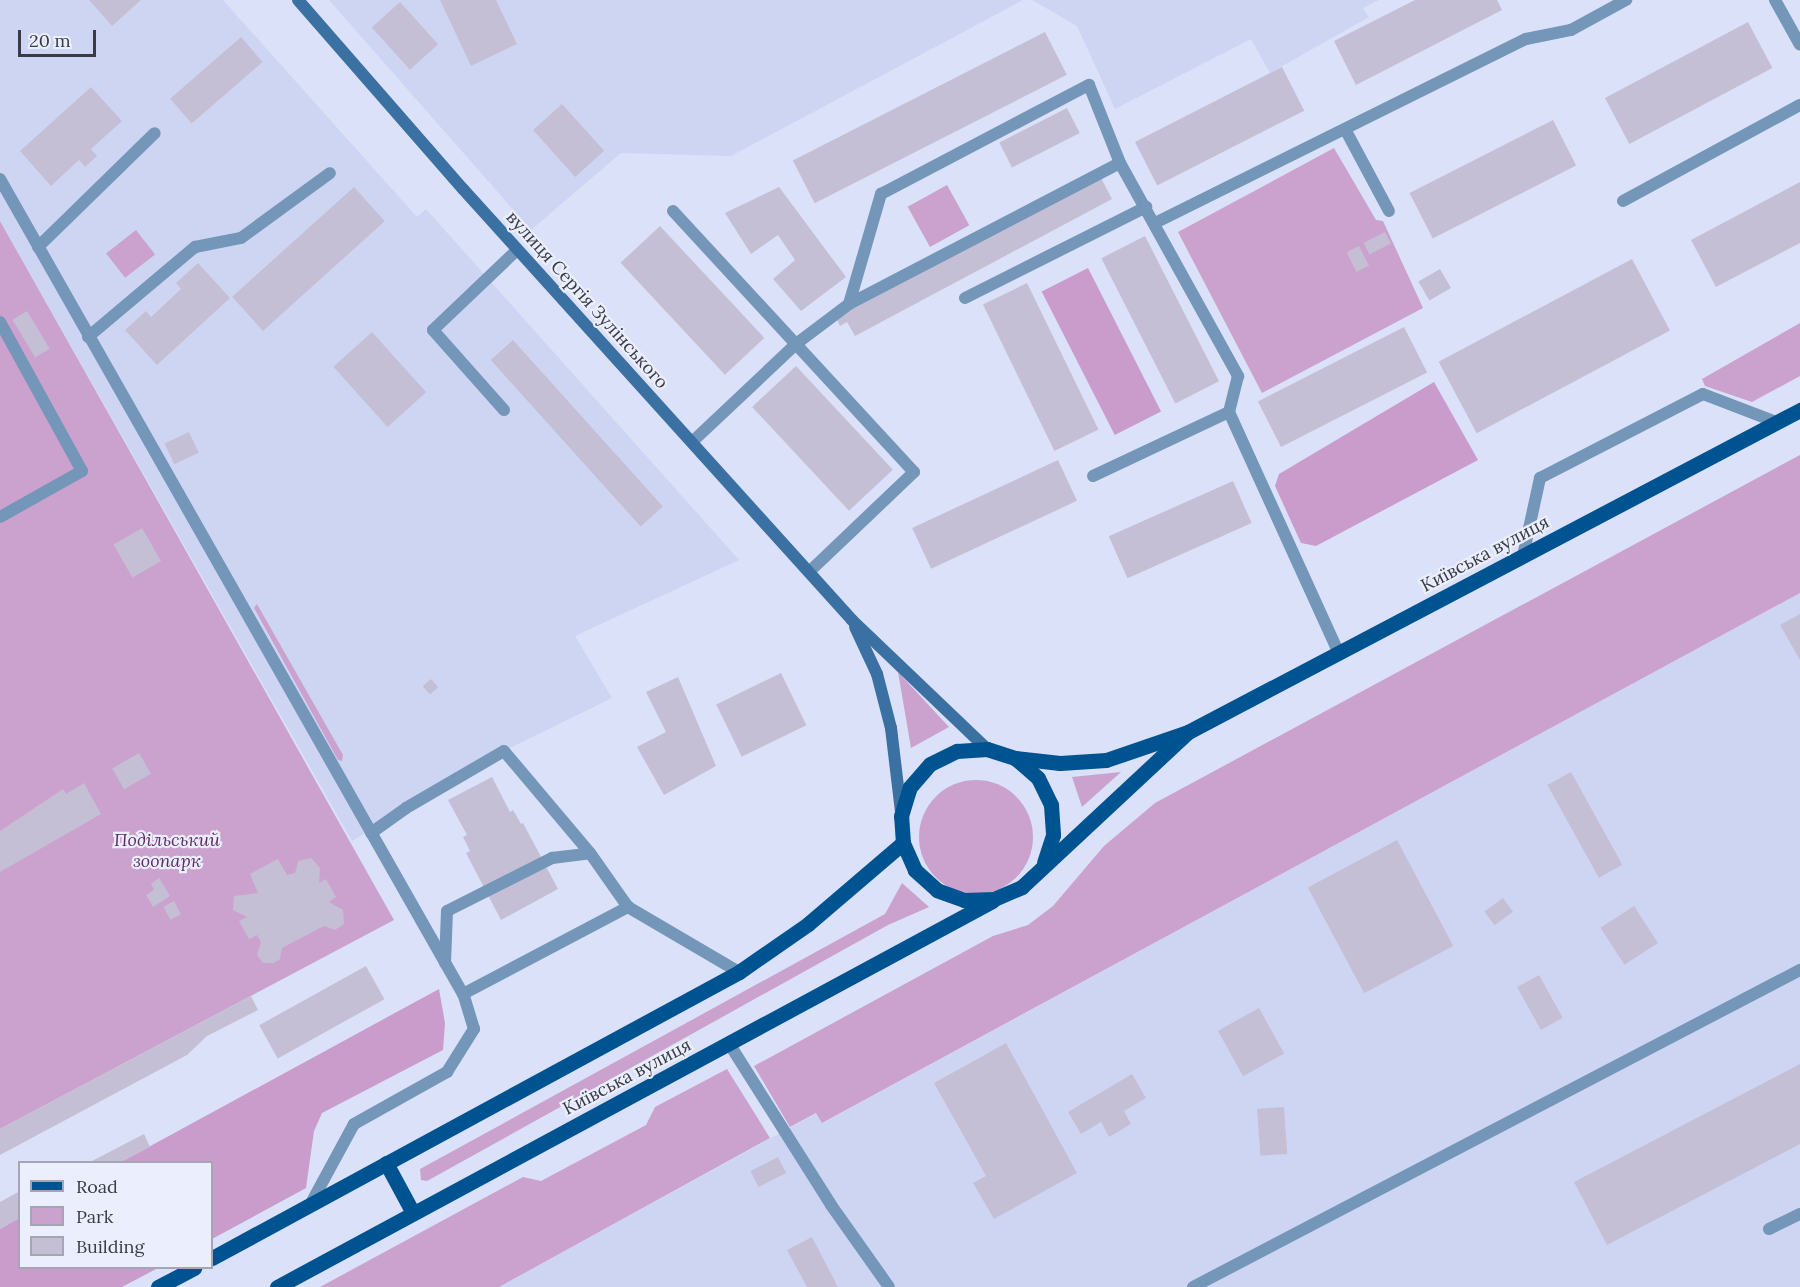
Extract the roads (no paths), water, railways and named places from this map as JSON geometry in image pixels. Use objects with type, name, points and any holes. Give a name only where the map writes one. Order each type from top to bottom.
[{"type":"main road","name":"Київська вулиця","points":[[1188,732],[1800,410]]},
{"type":"main road","points":[[1188,732],[1043,864],[1023,887],[994,900],[964,900],[937,890],[915,870],[903,843],[901,816],[910,788],[930,764],[957,751],[987,749],[1015,758],[1060,763],[1106,760],[1188,732]]},
{"type":"main road","points":[[1015,758],[1038,778],[1051,805],[1053,835],[1043,864]]},
{"type":"main road","points":[[213,1257],[739,972],[808,924],[903,843]]},
{"type":"main road","name":"Київська вулиця","points":[[277,1287],[730,1045],[994,900]]},
{"type":"main road","points":[[386,1163],[413,1213]]},
{"type":"main road","points":[[158,1287],[192,1269]]},
{"type":"street","name":"вулиця Сергія Зулінського","points":[[298,0],[517,250],[852,620]]},
{"type":"street","points":[[1155,223],[1526,39],[1571,30],[1626,0]]},
{"type":"street","points":[[1775,0],[1800,45]]},
{"type":"street","points":[[849,304],[881,194],[1089,85],[1120,163],[1238,376],[1229,412],[1339,653]]},
{"type":"street","points":[[1623,201],[1800,105]]},
{"type":"street","points":[[1345,129],[1389,211]]},
{"type":"street","points":[[38,247],[155,133]]},
{"type":"street","points":[[692,442],[796,344],[849,304],[1120,163]]},
{"type":"street","points":[[88,337],[195,247],[241,238],[330,173]]},
{"type":"street","points":[[0,179],[463,994],[474,1029],[447,1072],[354,1124],[310,1205]]},
{"type":"street","points":[[965,298],[1146,207]]},
{"type":"street","points":[[673,211],[914,472],[809,572]]},
{"type":"street","points":[[504,410],[434,330],[517,250]]},
{"type":"street","points":[[0,322],[82,471],[0,517]]},
{"type":"street","points":[[1523,556],[1540,478],[1703,394],[1776,422]]},
{"type":"street","points":[[1093,476],[1229,412]]},
{"type":"street","points":[[852,620],[987,749]]},
{"type":"street","points":[[852,620],[877,674],[891,728],[901,816]]},
{"type":"street","points":[[371,833],[406,808],[504,751],[590,853],[628,906],[739,972]]},
{"type":"street","points":[[445,963],[447,912],[552,858],[590,853]]},
{"type":"street","points":[[463,994],[628,906]]},
{"type":"street","points":[[1193,1287],[1800,970]]},
{"type":"street","points":[[730,1045],[831,1205],[889,1287]]},
{"type":"street","points":[[1769,1229],[1800,1214]]},
{"type":"park label","name":"Подільський зоопарк","points":[[167,851]]}]
